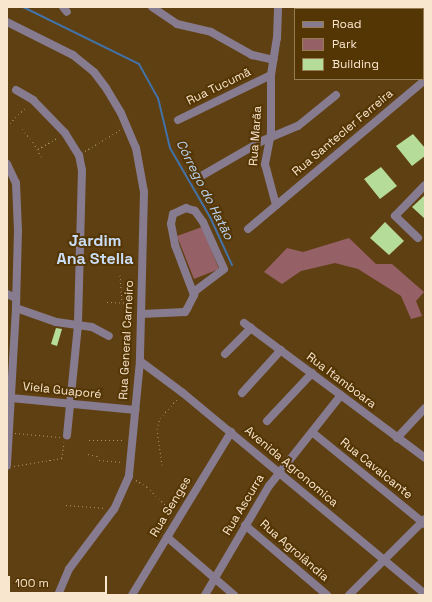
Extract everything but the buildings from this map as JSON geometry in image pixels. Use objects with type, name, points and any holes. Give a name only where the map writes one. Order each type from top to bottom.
[{"type":"street","points":[[152,7],[177,24],[211,32],[252,55],[273,60]]},
{"type":"street","name":"Rua Marãa","points":[[276,205],[265,170],[270,139],[271,75],[278,7]]},
{"type":"street","name":"Rua General Carneiro","points":[[7,22],[60,47],[86,65],[111,94],[127,126],[139,157],[144,192],[140,361],[129,476],[114,508],[69,569],[58,595]]},
{"type":"street","name":"Rua Tucumã","points":[[178,120],[271,75]]},
{"type":"street","name":"Rua Santecler Ferreira","points":[[276,205],[425,80]]},
{"type":"street","points":[[16,90],[33,100],[65,133],[79,155],[82,189],[78,325],[72,405],[67,435]]},
{"type":"street","points":[[203,175],[270,139],[298,126],[336,95]]},
{"type":"street","points":[[7,164],[16,182],[16,308],[7,467]]},
{"type":"street","points":[[418,238],[395,216],[425,185]]},
{"type":"street","points":[[248,229],[276,205]]},
{"type":"street","points":[[141,314],[183,313],[194,295],[222,273],[223,265],[203,222],[195,211],[186,208],[173,214],[171,224],[175,245],[194,295]]},
{"type":"street","points":[[7,294],[16,298]]},
{"type":"street","points":[[16,308],[56,322],[92,327],[109,336]]},
{"type":"street","name":"Rua Itamboara","points":[[244,323],[396,438],[425,458]]},
{"type":"street","points":[[225,354],[251,328]]},
{"type":"street","points":[[242,393],[281,350]]},
{"type":"street","name":"Avenida Agronomica","points":[[140,361],[184,393],[425,594]]},
{"type":"street","points":[[267,421],[312,373]]},
{"type":"street","name":"Rua Ascurra","points":[[206,595],[245,525],[278,472],[341,395]]},
{"type":"street","name":"Viela Guaporé","points":[[11,398],[135,410]]},
{"type":"street","points":[[396,438],[425,408]]},
{"type":"street","name":"Rua Senges","points":[[132,595],[231,432]]},
{"type":"street","name":"Rua Cavalcante","points":[[312,432],[424,522]]},
{"type":"street","points":[[349,595],[383,560],[424,522]]},
{"type":"street","name":"Rua Agrolândia","points":[[245,525],[327,595]]},
{"type":"street","points":[[167,537],[234,595]]},
{"type":"path","points":[[7,126],[33,100]]},
{"type":"path","points":[[79,155],[127,126]]},
{"type":"path","points":[[22,129],[38,149],[42,158]]},
{"type":"path","points":[[38,149],[65,133]]},
{"type":"path","points":[[120,275],[122,302]]},
{"type":"path","points":[[107,302],[141,303]]},
{"type":"path","points":[[162,465],[157,429],[160,418],[184,393]]},
{"type":"path","points":[[7,467],[62,458],[65,437],[9,433]]},
{"type":"path","points":[[89,440],[133,440]]},
{"type":"path","points":[[88,454],[97,456],[99,460],[131,462]]},
{"type":"path","points":[[129,476],[147,486],[178,518]]},
{"type":"path","points":[[66,505],[114,508]]},
{"type":"green space","points":[[202,227],[219,269],[194,279],[177,236]]},
{"type":"green space","points":[[349,238],[376,264],[392,264],[424,292],[416,301],[422,316],[411,319],[401,296],[358,269],[335,263],[301,271],[282,284],[264,272],[287,248],[303,252]]},
{"type":"waterway","name":"Córrego do Hatão","points":[[23,7],[139,64],[158,98],[170,148],[210,217],[232,265]]},
{"type":"district","name":"Jardim Ana Stella","points":[[95,250]]}]
